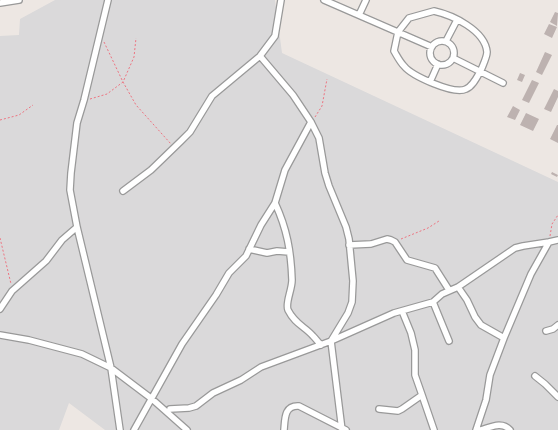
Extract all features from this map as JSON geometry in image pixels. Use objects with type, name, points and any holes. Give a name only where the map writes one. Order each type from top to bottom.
[{"type":"street","points":[[0,3],[19,0]]},
{"type":"street","points":[[108,0],[77,123],[70,190],[77,227],[111,368],[120,430]]},
{"type":"street","points":[[122,191],[151,170],[174,148],[190,132],[212,96],[260,56],[275,36],[281,0]]},
{"type":"street","points":[[324,0],[432,47]]},
{"type":"street","points":[[359,15],[366,0]]},
{"type":"street","points":[[434,11],[457,20],[477,33],[485,45],[487,54],[472,85],[465,90],[449,89],[430,82],[405,68],[394,51],[398,32],[409,18],[434,11]]},
{"type":"street","points":[[446,41],[457,20]]},
{"type":"street","points":[[446,41],[454,50],[454,58],[448,63],[441,65],[438,64],[432,59],[432,47],[438,42],[446,41]]},
{"type":"street","points":[[260,56],[293,95],[311,122],[319,138],[325,173],[329,186],[346,227],[353,281],[352,302],[348,313],[331,341],[343,429]]},
{"type":"street","points":[[454,58],[503,83]]},
{"type":"street","points":[[430,82],[438,64]]},
{"type":"street","points":[[134,430],[182,344],[229,273],[244,259],[261,225],[275,203],[285,170],[311,122]]},
{"type":"street","points":[[275,203],[286,228],[291,265],[292,282],[287,307],[296,322],[314,336],[321,346]]},
{"type":"street","points":[[0,309],[12,291],[46,261],[62,240],[77,227]]},
{"type":"street","points":[[349,245],[372,244],[388,239],[395,242],[407,260],[435,268],[450,290]]},
{"type":"street","points":[[170,409],[196,406],[213,393],[241,380],[261,367],[321,346],[402,311],[433,302],[442,294],[458,287],[515,248],[558,240]]},
{"type":"street","points":[[476,430],[486,400],[490,375],[504,338],[531,274],[549,242]]},
{"type":"street","points":[[249,249],[267,253],[277,251],[289,252]]},
{"type":"street","points":[[458,287],[481,325],[504,338]]},
{"type":"street","points":[[433,302],[449,341]]},
{"type":"street","points":[[402,311],[411,333],[414,350],[415,375],[434,430]]},
{"type":"street","points":[[546,331],[554,329],[558,326]]},
{"type":"street","points":[[0,335],[28,340],[82,354],[111,368],[152,399],[187,430]]},
{"type":"street","points":[[535,376],[558,397]]},
{"type":"street","points":[[379,409],[398,411],[422,395]]},
{"type":"street","points":[[284,430],[286,412],[289,408],[294,406],[298,406],[343,429]]},
{"type":"street","points":[[481,430],[497,425],[503,425],[510,430]]},
{"type":"path","points":[[100,32],[123,82],[136,105],[174,148]]},
{"type":"path","points":[[84,100],[107,94],[123,82],[134,57],[136,38]]},
{"type":"path","points":[[311,122],[322,106],[327,79]]},
{"type":"path","points":[[0,120],[19,115],[33,105]]},
{"type":"path","points":[[549,242],[552,224],[558,216]]},
{"type":"path","points":[[395,242],[428,228],[439,221]]},
{"type":"path","points":[[0,238],[12,291]]},
{"type":"shaded area","points":[[55,0],[275,0],[282,53],[558,182],[558,430],[105,430],[69,403],[59,430],[0,430],[0,36],[19,35],[20,19]]},
{"type":"building","points":[[555,12],[558,13],[557,26],[550,22]]},
{"type":"building","points":[[549,24],[557,27],[552,38],[544,34]]},
{"type":"building","points":[[545,52],[552,55],[542,75],[536,72]]},
{"type":"building","points":[[520,73],[525,75],[522,82],[517,80]]},
{"type":"building","points":[[532,80],[539,83],[529,103],[522,100]]},
{"type":"building","points":[[554,89],[558,91],[558,97],[551,112],[544,109]]},
{"type":"building","points":[[513,106],[520,110],[515,120],[507,117]]},
{"type":"building","points":[[526,113],[539,119],[533,131],[520,125]]},
{"type":"building","points":[[558,125],[558,143],[550,139]]},
{"type":"building","points":[[552,172],[558,175],[557,177],[551,174]]}]
